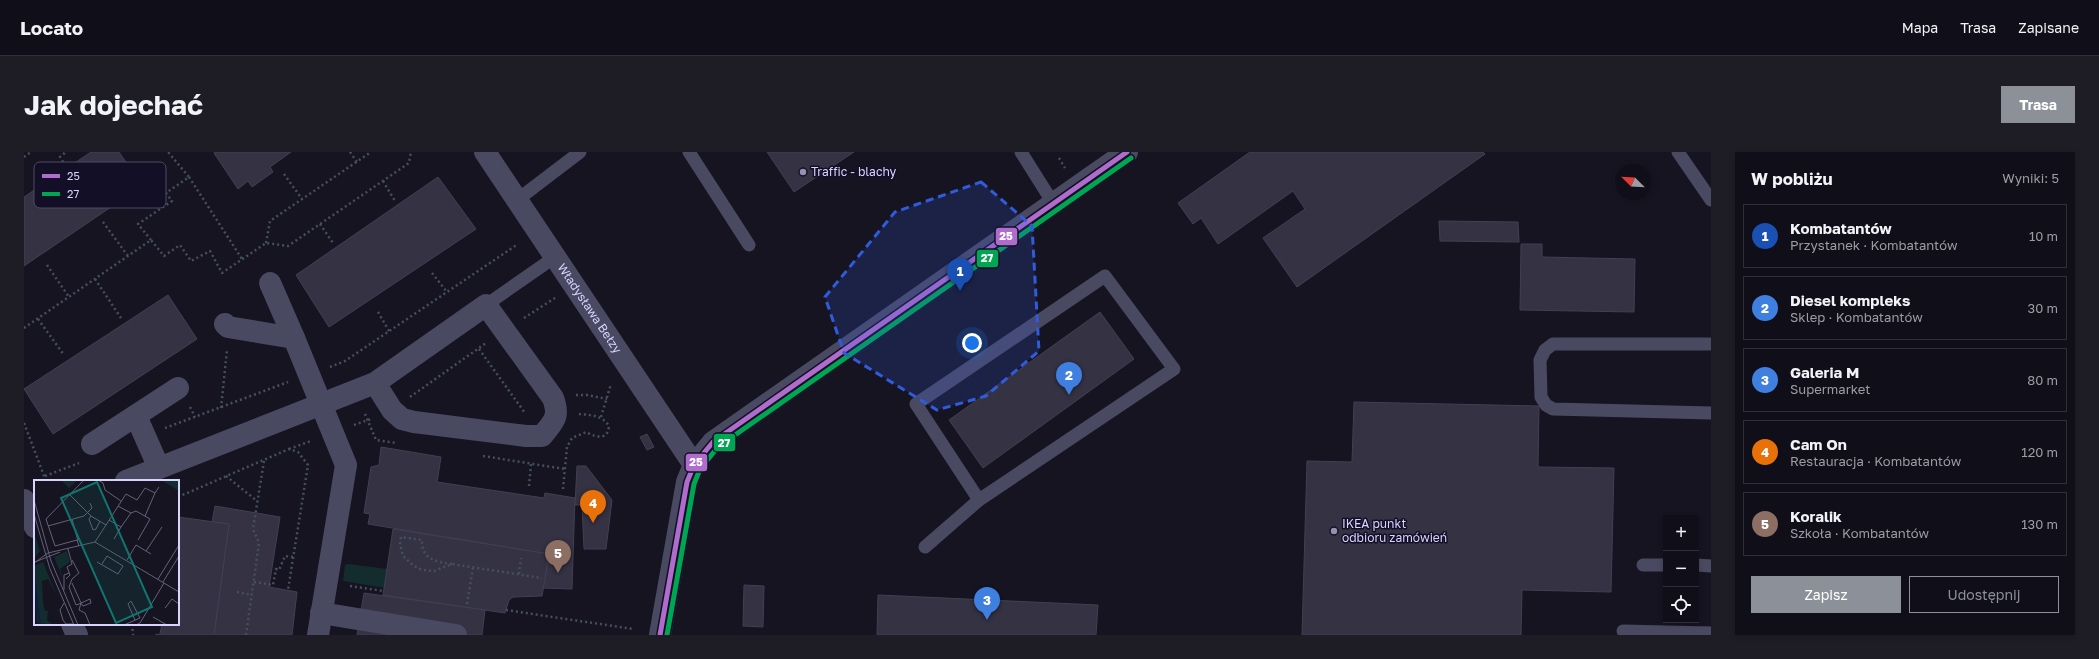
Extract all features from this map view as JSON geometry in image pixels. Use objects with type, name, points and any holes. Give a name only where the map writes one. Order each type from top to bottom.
[{"type":"street","name":"Władysława Bełzy","points":[[485,152],[694,465]]},
{"type":"street","points":[[660,635],[687,482],[694,465],[713,442],[726,431],[1127,152]]},
{"type":"street","points":[[270,283],[346,465],[318,635]]},
{"type":"street","points":[[129,480],[375,383],[486,305],[553,398],[556,408],[555,420],[542,436],[526,436],[414,422],[402,419],[392,410],[375,383]]},
{"type":"street","points":[[225,324],[228,327],[294,338]]},
{"type":"street","points":[[92,444],[178,388]]},
{"type":"street","points":[[136,416],[159,468]]},
{"type":"street","points":[[321,613],[456,635]]},
{"type":"street","points":[[72,625],[77,635]]},
{"type":"lane","points":[[517,200],[580,152]]},
{"type":"lane","points":[[689,152],[749,244]]},
{"type":"lane","points":[[1020,152],[1053,203]]},
{"type":"lane","points":[[1678,152],[1711,200]]},
{"type":"lane","points":[[486,305],[555,257]]},
{"type":"lane","points":[[925,547],[979,500],[1174,369],[1105,276],[916,404],[979,500]]},
{"type":"lane","points":[[1711,344],[1553,344],[1545,350],[1540,360],[1541,397],[1546,405],[1552,409],[1711,413]]},
{"type":"lane","points":[[1643,565],[1663,565]]},
{"type":"lane","points":[[1699,565],[1711,566]]},
{"type":"lane","points":[[1623,631],[1711,633]]},
{"type":"path","points":[[24,157],[31,152]]},
{"type":"path","points":[[63,162],[60,157],[66,152]]},
{"type":"path","points":[[168,152],[189,177],[242,260]]},
{"type":"path","points":[[350,152],[357,162]]},
{"type":"path","points":[[266,243],[270,221],[371,152]]},
{"type":"path","points":[[162,208],[138,224],[164,256],[180,245],[191,261],[210,251],[222,274],[266,243],[288,246],[409,164],[411,152]]},
{"type":"path","points":[[284,174],[302,199]]},
{"type":"path","points":[[166,205],[172,201],[166,193],[189,177]]},
{"type":"path","points":[[383,181],[395,201]]},
{"type":"path","points":[[103,222],[128,256]]},
{"type":"path","points":[[320,224],[333,243]]},
{"type":"path","points":[[24,328],[151,240]]},
{"type":"path","points":[[47,265],[69,297]]},
{"type":"path","points":[[432,273],[447,292]]},
{"type":"path","points":[[95,279],[121,318]]},
{"type":"path","points":[[179,497],[289,449],[392,410],[504,330],[557,296]]},
{"type":"path","points":[[378,312],[390,331]]},
{"type":"path","points":[[38,319],[64,356]]},
{"type":"path","points":[[478,348],[542,436],[567,447]]},
{"type":"path","points":[[601,417],[611,383]]},
{"type":"path","points":[[571,397],[587,395],[607,399]]},
{"type":"path","points":[[563,489],[567,447],[572,438],[586,432],[599,437],[605,436],[608,432],[609,426],[601,417],[576,413]]},
{"type":"path","points":[[24,422],[46,480]]},
{"type":"path","points":[[288,590],[308,465],[298,452],[289,449]]},
{"type":"path","points":[[246,635],[260,543],[253,528],[264,461]]},
{"type":"path","points":[[529,486],[531,464]]},
{"type":"path","points":[[226,476],[258,501]]},
{"type":"path","points":[[452,564],[428,572],[414,566],[403,556],[400,544],[401,537],[422,540],[422,548],[428,558],[473,568],[542,578]]},
{"type":"path","points":[[254,582],[273,585],[276,569],[279,570],[285,556],[293,558]]},
{"type":"path","points":[[519,574],[521,558]]},
{"type":"path","points":[[468,604],[473,568]]},
{"type":"path","points":[[237,592],[252,595]]},
{"type":"path","points":[[506,610],[633,629]]},
{"type":"path","points":[[132,625],[133,635]]},
{"type":"highlighted area","points":[[981,182],[1032,226],[1039,351],[986,396],[937,410],[844,353],[825,297],[895,212]]},
{"type":"green space","points":[[348,564],[388,569],[385,588],[343,581],[345,565]]},
{"type":"building","points":[[91,152],[119,152],[126,162],[76,162]]},
{"type":"building","points":[[291,152],[270,167],[273,172],[252,187],[248,181],[238,189],[214,153]]},
{"type":"building","name":"Traffic - blachy","points":[[767,152],[854,152],[794,192]]},
{"type":"building","points":[[1250,152],[1483,152],[1485,154],[1297,287],[1263,238],[1305,209],[1293,191],[1218,244],[1201,218],[1193,224],[1178,203]]},
{"type":"building","points":[[438,177],[476,229],[329,327],[296,275]]},
{"type":"building","points":[[34,190],[34,208],[110,208],[24,266],[24,197]]},
{"type":"building","points":[[1439,221],[1518,222],[1519,242],[1440,241]]},
{"type":"building","points":[[1521,244],[1542,244],[1542,257],[1635,259],[1634,312],[1520,310]]},
{"type":"building","points":[[168,295],[197,339],[53,434],[24,389]]},
{"type":"building","points":[[1100,312],[1134,359],[983,468],[949,420]]},
{"type":"building","points":[[1354,402],[1539,406],[1538,467],[1614,468],[1611,592],[1522,590],[1521,635],[1302,635],[1307,461],[1352,462]]},
{"type":"building","points":[[647,434],[654,447],[647,450],[640,437]]},
{"type":"building","points":[[381,447],[441,457],[437,482],[544,498],[545,493],[575,498],[572,589],[543,588],[549,554],[368,524],[370,514],[364,513],[371,467],[379,465]]},
{"type":"building","points":[[577,466],[586,466],[612,500],[606,549],[584,549],[582,505],[575,505]]},
{"type":"building","points":[[215,506],[280,517],[269,587],[297,592],[292,635],[214,635],[229,524],[212,522]]},
{"type":"building","points":[[179,517],[229,524],[214,635],[155,635],[160,634],[162,625],[179,625]]},
{"type":"building","points":[[393,529],[549,554],[542,596],[513,597],[509,600],[505,613],[383,595]]},
{"type":"building","points":[[744,585],[764,586],[763,627],[743,626]]},
{"type":"building","points":[[364,593],[485,610],[482,635],[357,635]]},
{"type":"building","points":[[878,595],[1098,605],[1096,635],[877,635]]},
{"type":"transit line","name":"25","points":[[660,635],[687,482],[694,465],[713,442],[1127,152]]},
{"type":"transit line","name":"27","points":[[667,635],[694,484],[700,469],[718,447],[1131,158]]},
{"type":"place","name":"Traffic - blachy","points":[[803,172]]},
{"type":"place","name":"Kombatantów","points":[[960,291]]},
{"type":"place","name":"Diesel kompleks","points":[[1069,395]]},
{"type":"place","name":"Cam On","points":[[593,523]]},
{"type":"place","name":"IKEA punkt odbioru zamówień","points":[[1334,531]]},
{"type":"place","name":"Koralik","points":[[558,573]]},
{"type":"place","name":"Galeria M","points":[[987,620]]}]
